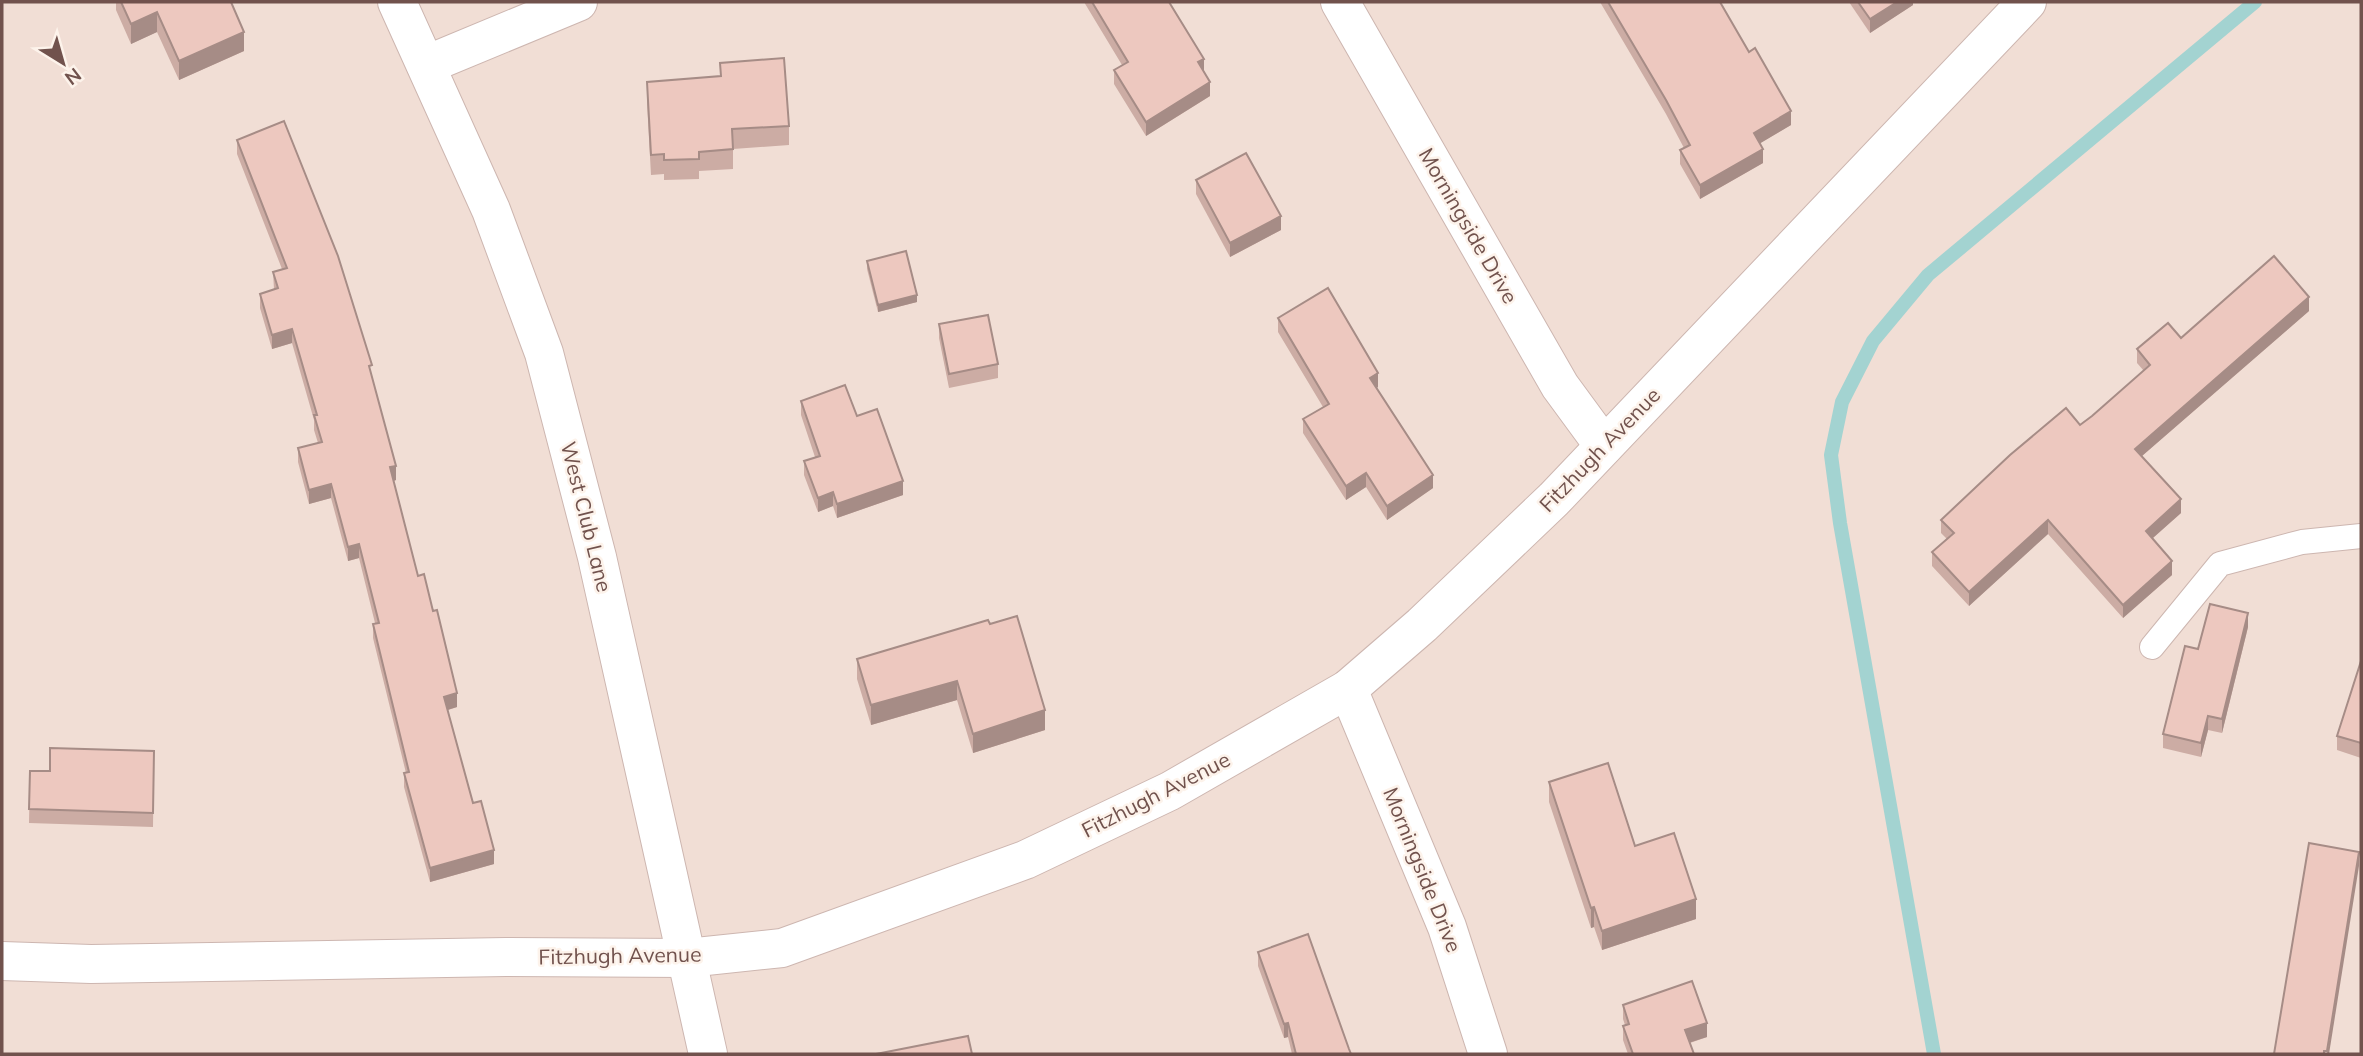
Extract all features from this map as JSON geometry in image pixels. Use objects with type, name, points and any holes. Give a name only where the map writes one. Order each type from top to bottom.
[{"type":"street","name":"West Club Lane","points":[[397,2],[491,210],[544,352],[597,557],[708,1054]]},
{"type":"street","points":[[426,65],[578,2]]},
{"type":"street","name":"Morningside Drive","points":[[1340,2],[1560,386],[1604,446]]},
{"type":"street","name":"Fitzhugh Avenue","points":[[2,961],[91,964],[506,957],[687,958],[782,948],[1025,860],[1170,791],[1348,689],[1422,625],[1604,446],[2027,2]]},
{"type":"street","name":"Morningside Drive","points":[[1348,689],[1447,927],[1488,1054]]},
{"type":"lane","points":[[2152,647],[2220,564],[2302,542],[2361,536]]},
{"type":"shaded area","points":[[2,2],[2361,2],[2361,1054],[2,1054]]},
{"type":"building","points":[[121,2],[231,2],[244,32],[179,61],[157,12],[131,24]]},
{"type":"building","points":[[1092,2],[1169,2],[1204,59],[1198,62],[1210,82],[1146,122],[1114,70],[1128,62]]},
{"type":"building","points":[[1608,2],[1720,2],[1749,52],[1755,48],[1791,111],[1754,133],[1763,149],[1700,185],[1680,150],[1690,145]]},
{"type":"building","points":[[1858,2],[1897,2],[1870,19]]},
{"type":"building","points":[[784,58],[789,126],[732,129],[733,149],[699,152],[699,159],[664,160],[664,154],[651,155],[647,82],[721,76],[720,63]]},
{"type":"building","points":[[284,121],[338,256],[372,365],[369,366],[396,466],[390,467],[418,576],[424,574],[433,611],[437,610],[457,693],[444,697],[473,803],[481,801],[494,850],[430,868],[404,773],[409,772],[373,624],[379,623],[359,544],[348,547],[331,484],[309,490],[298,448],[322,442],[314,415],[317,415],[292,329],[272,335],[260,294],[278,288],[273,272],[287,268],[237,140]]},
{"type":"building","points":[[1246,153],[1281,216],[1230,243],[1196,180]]},
{"type":"building","points":[[906,251],[917,295],[878,305],[867,261]]},
{"type":"building","points":[[2274,256],[2309,297],[2135,449],[2181,499],[2146,531],[2172,561],[2123,605],[2048,520],[1969,592],[1932,552],[1954,533],[1941,520],[2010,455],[2066,408],[2080,425],[2092,416],[2150,365],[2137,349],[2168,323],[2181,338]]},
{"type":"building","points":[[1328,288],[1378,373],[1370,378],[1433,475],[1387,506],[1366,473],[1346,486],[1303,419],[1329,404],[1278,318]]},
{"type":"building","points":[[988,315],[998,364],[949,374],[939,324]]},
{"type":"building","points":[[845,385],[857,416],[877,409],[903,481],[837,504],[833,492],[818,498],[804,461],[820,456],[801,401]]},
{"type":"building","points":[[2210,604],[2248,613],[2222,719],[2208,716],[2201,743],[2163,734],[2185,646],[2198,649]]},
{"type":"building","points":[[1017,616],[1045,710],[973,734],[957,681],[871,705],[857,659],[988,620],[990,624]]},
{"type":"building","points":[[2361,661],[2361,743],[2337,736]]},
{"type":"building","points":[[50,748],[154,751],[153,813],[29,809],[30,771],[50,771]]},
{"type":"building","points":[[1608,763],[1635,846],[1674,833],[1696,899],[1602,931],[1594,907],[1591,908],[1549,782]]},
{"type":"building","points":[[2309,843],[2359,852],[2327,1051],[2324,1051],[2324,1054],[2274,1054]]},
{"type":"building","points":[[1308,934],[1351,1054],[1296,1054],[1288,1023],[1284,1024],[1258,952]]},
{"type":"building","points":[[1692,981],[1707,1023],[1685,1030],[1694,1054],[1633,1054],[1623,1026],[1629,1024],[1623,1005]]},
{"type":"building","points":[[968,1036],[972,1054],[876,1054]]},
{"type":"waterway","points":[[1934,1054],[1840,523],[1831,455],[1842,402],[1873,341],[1928,275],[2255,2]]}]
